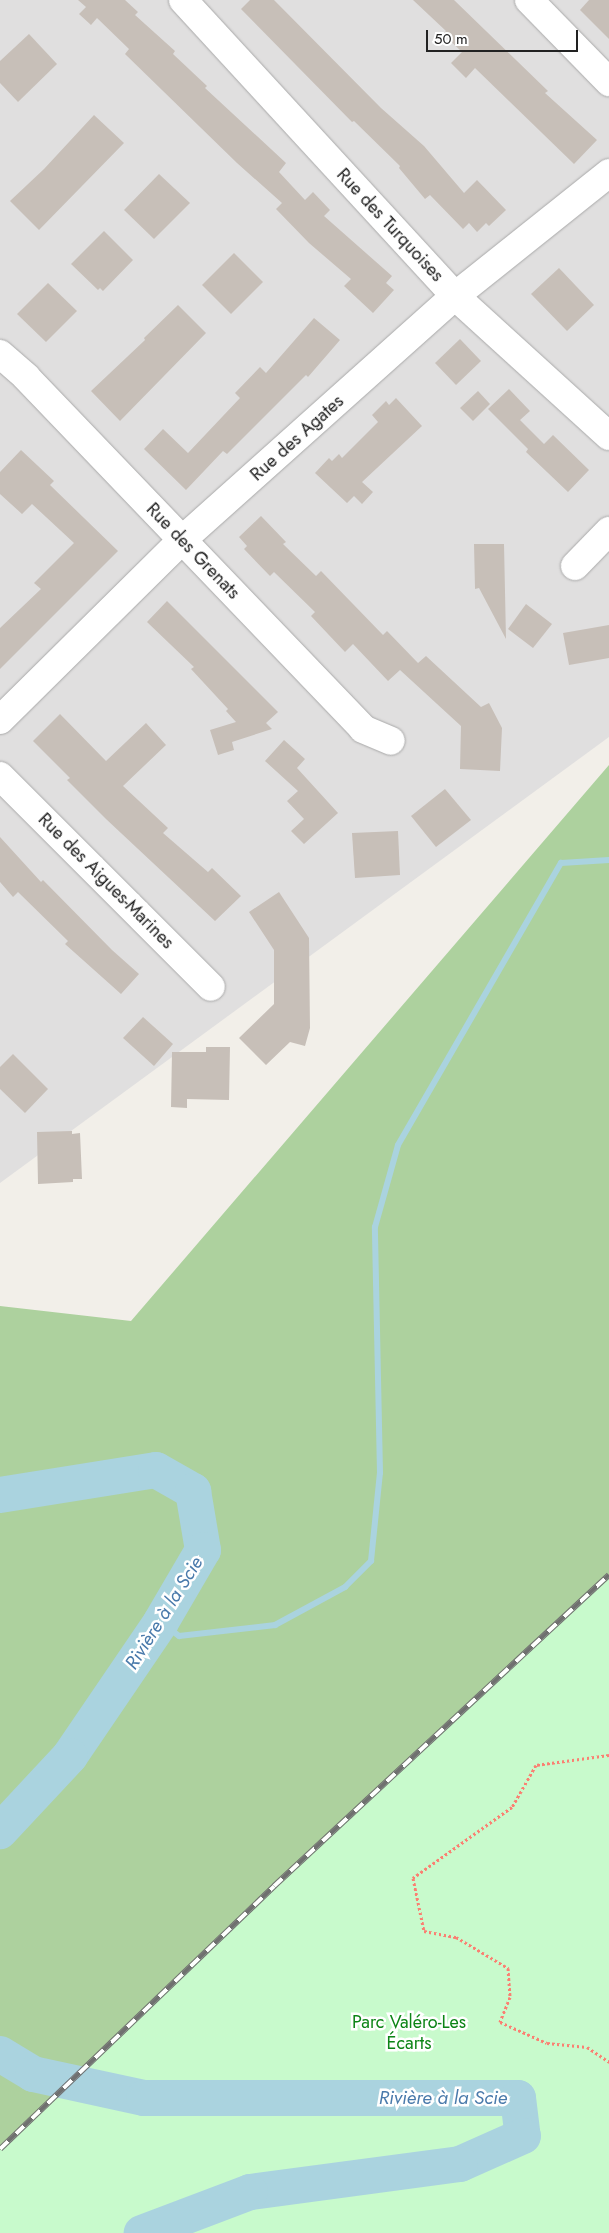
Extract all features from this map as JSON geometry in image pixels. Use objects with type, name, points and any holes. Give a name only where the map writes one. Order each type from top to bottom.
[{"type":"street","name":"Rue des Turquoises","points":[[183,0],[455,296],[609,436]]},
{"type":"street","points":[[529,0],[609,82]]},
{"type":"street","name":"Rue des Agates","points":[[0,720],[182,540],[455,296],[609,173]]},
{"type":"street","name":"Rue des Grenats","points":[[0,354],[26,377],[363,729],[392,741]]},
{"type":"street","points":[[575,566],[609,531]]},
{"type":"street","name":"Rue des Aigues-Marines","points":[[0,776],[211,987]]},
{"type":"path","points":[[609,1755],[536,1765],[512,1807],[412,1878],[424,1931],[456,1937],[508,1968],[510,1997],[500,2022],[547,2043],[587,2047],[609,2062]]},
{"type":"shaded area","points":[[0,0],[609,0],[609,737],[0,1183]]},
{"type":"green space","points":[[609,765],[609,2233],[0,2233],[0,1306],[131,1321]]},
{"type":"green space","name":"Parc Valéro-Les Écarts","points":[[609,1575],[609,2233],[0,2233],[0,2150],[274,1886]]},
{"type":"building","points":[[78,0],[125,0],[138,12],[135,15],[175,51],[173,54],[207,86],[205,88],[286,163],[279,172],[305,200],[313,192],[330,210],[324,216],[392,276],[386,283],[394,290],[373,313],[344,286],[351,279],[309,243],[276,209],[282,203],[237,163],[125,54],[129,49],[97,18],[91,25],[79,14],[86,7]]},
{"type":"building","points":[[250,0],[274,0],[381,108],[424,146],[464,193],[477,180],[506,210],[489,226],[486,223],[477,232],[469,223],[463,229],[430,195],[425,199],[399,168],[400,166],[354,121],[352,122],[241,9]]},
{"type":"building","points":[[413,0],[454,0],[548,91],[545,93],[597,140],[574,164],[475,68],[466,78],[451,63],[462,52],[443,34],[446,31]]},
{"type":"building","points":[[589,0],[609,0],[609,39],[580,10]]},
{"type":"building","points":[[29,34],[57,64],[18,102],[0,83],[0,61]]},
{"type":"building","points":[[94,115],[124,143],[39,230],[10,201],[44,169]]},
{"type":"building","points":[[159,174],[190,203],[154,239],[124,210]]},
{"type":"building","points":[[104,231],[133,260],[103,291],[100,288],[98,290],[71,264]]},
{"type":"building","points":[[234,253],[263,282],[231,314],[202,285]]},
{"type":"building","points":[[559,268],[594,305],[567,331],[531,294]]},
{"type":"building","points":[[48,283],[77,311],[46,342],[17,314]]},
{"type":"building","points":[[178,305],[206,333],[120,421],[91,391],[145,340],[144,338]]},
{"type":"building","points":[[314,318],[340,340],[308,377],[306,375],[227,454],[223,451],[186,490],[144,449],[163,429],[188,453],[240,398],[235,393],[260,367],[266,373]]},
{"type":"building","points":[[460,339],[481,361],[456,385],[435,363]]},
{"type":"building","points":[[509,389],[530,411],[520,420],[544,444],[553,435],[589,470],[568,492],[526,452],[528,449],[488,409]]},
{"type":"building","points":[[478,391],[490,404],[473,421],[460,408]]},
{"type":"building","points":[[396,398],[422,426],[362,482],[373,492],[362,504],[354,496],[347,503],[315,473],[329,458],[332,461],[339,454],[342,458],[378,422],[372,415],[386,401],[389,405]]},
{"type":"building","points":[[21,450],[54,481],[50,485],[118,551],[0,669],[0,628],[41,589],[34,583],[74,543],[32,504],[22,514],[0,494],[0,472]]},
{"type":"building","points":[[261,516],[286,542],[283,544],[316,576],[321,571],[383,635],[387,631],[418,663],[426,656],[481,707],[489,703],[502,728],[500,771],[460,769],[461,726],[400,670],[388,681],[353,644],[345,652],[311,616],[315,612],[274,572],[270,576],[244,549],[247,546],[239,537]]},
{"type":"building","points":[[474,544],[504,544],[506,639],[479,588],[475,589]]},
{"type":"building","points":[[167,601],[278,712],[266,723],[272,729],[232,742],[234,750],[218,755],[210,730],[236,722],[226,711],[228,709],[191,669],[194,667],[147,622]]},
{"type":"building","points":[[526,604],[552,624],[533,648],[508,629]]},
{"type":"building","points":[[609,625],[609,658],[569,665],[563,633]]},
{"type":"building","points":[[60,714],[106,761],[146,723],[166,745],[123,786],[168,828],[163,833],[208,872],[212,868],[241,896],[215,921],[106,819],[67,780],[70,778],[33,741]]},
{"type":"building","points":[[284,740],[305,759],[297,768],[338,813],[304,844],[291,831],[304,819],[287,801],[298,791],[265,761]]},
{"type":"building","points":[[445,789],[471,820],[436,847],[411,816]]},
{"type":"building","points":[[398,831],[400,875],[355,878],[352,833]]},
{"type":"building","points":[[0,837],[41,882],[43,880],[112,950],[139,974],[121,994],[65,944],[68,941],[18,892],[13,897],[0,882]]},
{"type":"building","points":[[279,892],[309,938],[310,1028],[305,1046],[290,1042],[266,1065],[239,1038],[274,1004],[274,950],[249,912]]},
{"type":"building","points":[[143,1017],[173,1044],[154,1066],[123,1038]]},
{"type":"building","points":[[206,1047],[230,1047],[229,1100],[187,1099],[187,1108],[171,1107],[172,1052],[206,1052]]},
{"type":"building","points":[[13,1054],[48,1089],[25,1113],[0,1089],[0,1067]]},
{"type":"building","points":[[72,1131],[72,1134],[80,1133],[82,1179],[73,1179],[73,1182],[38,1184],[37,1132]]},
{"type":"waterway","points":[[161,1622],[179,1636],[275,1625],[345,1587],[371,1561],[380,1473],[375,1227],[398,1145],[561,863],[609,860]]},
{"type":"waterway","name":"Rivière à la Scie","points":[[0,1495],[156,1470],[193,1491],[203,1550],[161,1622],[70,1756],[0,1831]]},
{"type":"waterway","name":"Rivière à la Scie","points":[[0,2054],[33,2074],[144,2098],[518,2098],[523,2136],[460,2164],[250,2192],[142,2233]]},
{"type":"railway","points":[[0,2149],[274,1886],[609,1575]]}]
